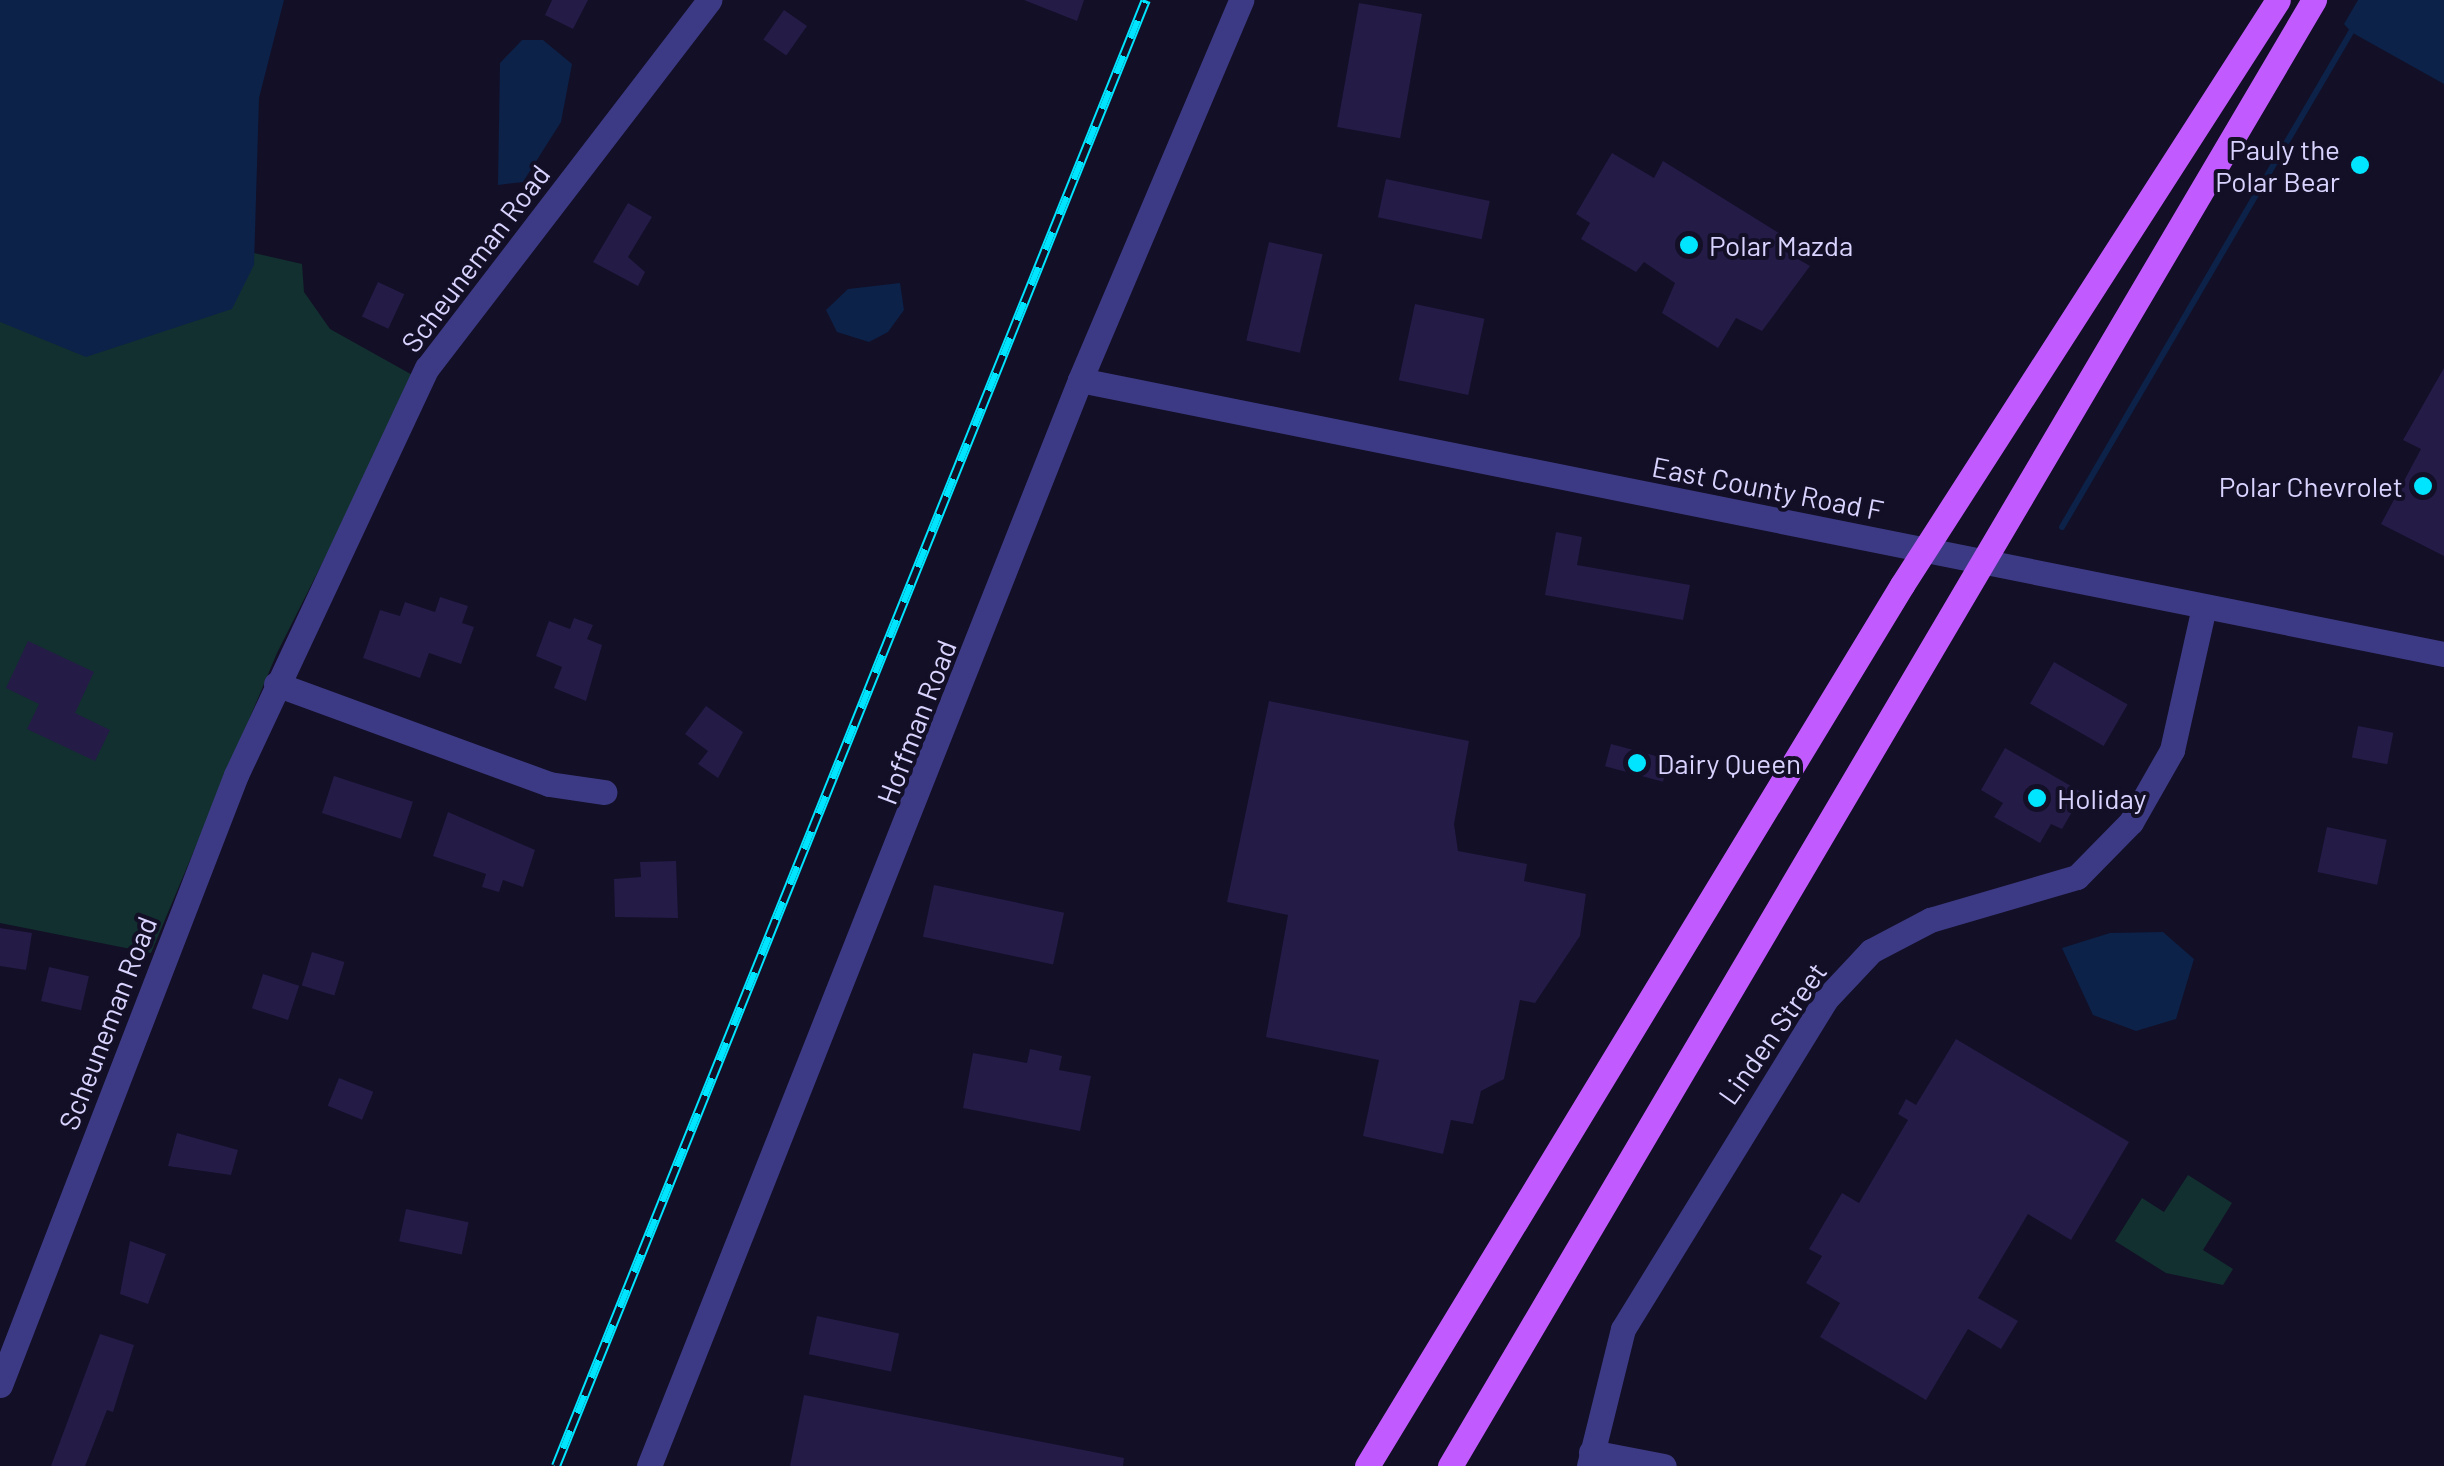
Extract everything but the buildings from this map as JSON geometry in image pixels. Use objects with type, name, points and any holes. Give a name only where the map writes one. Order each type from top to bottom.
[{"type":"main road","points":[[1367,1466],[1924,550],[2179,164],[2278,0]]},
{"type":"main road","points":[[1450,1466],[2314,0]]},
{"type":"street","name":"Scheuneman Road","points":[[0,1386],[276,684],[427,368],[709,0]]},
{"type":"street","name":"Hoffman Road","points":[[650,1466],[1080,380],[1241,0]]},
{"type":"street","name":"East County Road F","points":[[1080,380],[2444,654]]},
{"type":"street","name":"Linden Street","points":[[1590,1459],[1623,1329],[1826,999],[1872,951],[1930,920],[2077,877],[2131,822],[2172,750],[2204,607]]},
{"type":"street","points":[[276,684],[548,784],[604,792]]},
{"type":"street","points":[[1590,1459],[1664,1466]]},
{"type":"green space","points":[[0,180],[254,265],[254,253],[302,264],[304,292],[330,329],[416,377],[277,653],[151,953],[0,923]]},
{"type":"green space","points":[[2188,1175],[2232,1203],[2203,1250],[2233,1269],[2223,1285],[2166,1273],[2115,1241],[2142,1198],[2164,1212]]},
{"type":"water","points":[[0,0],[284,0],[259,98],[254,265],[232,309],[86,357],[0,322]]},
{"type":"water","points":[[2358,0],[2444,0],[2444,84],[2351,32],[2344,24]]},
{"type":"water","points":[[522,40],[543,40],[572,64],[561,122],[523,182],[498,185],[500,63]]},
{"type":"water","points":[[900,283],[904,310],[888,332],[869,342],[837,332],[826,310],[848,289]]},
{"type":"water","points":[[2163,932],[2194,959],[2176,1019],[2136,1031],[2093,1015],[2062,948],[2110,933]]},
{"type":"waterway","points":[[2062,527],[2351,32]]},
{"type":"railway","points":[[556,1466],[1146,0]]},
{"type":"place","name":"Pauly the Polar Bear","points":[[2360,165]]},
{"type":"place","name":"Polar Mazda","points":[[1689,245]]},
{"type":"place","name":"Polar Chevrolet","points":[[2423,486]]},
{"type":"place","name":"Dairy Queen","points":[[1637,763]]},
{"type":"place","name":"Holiday","points":[[2037,798]]}]
